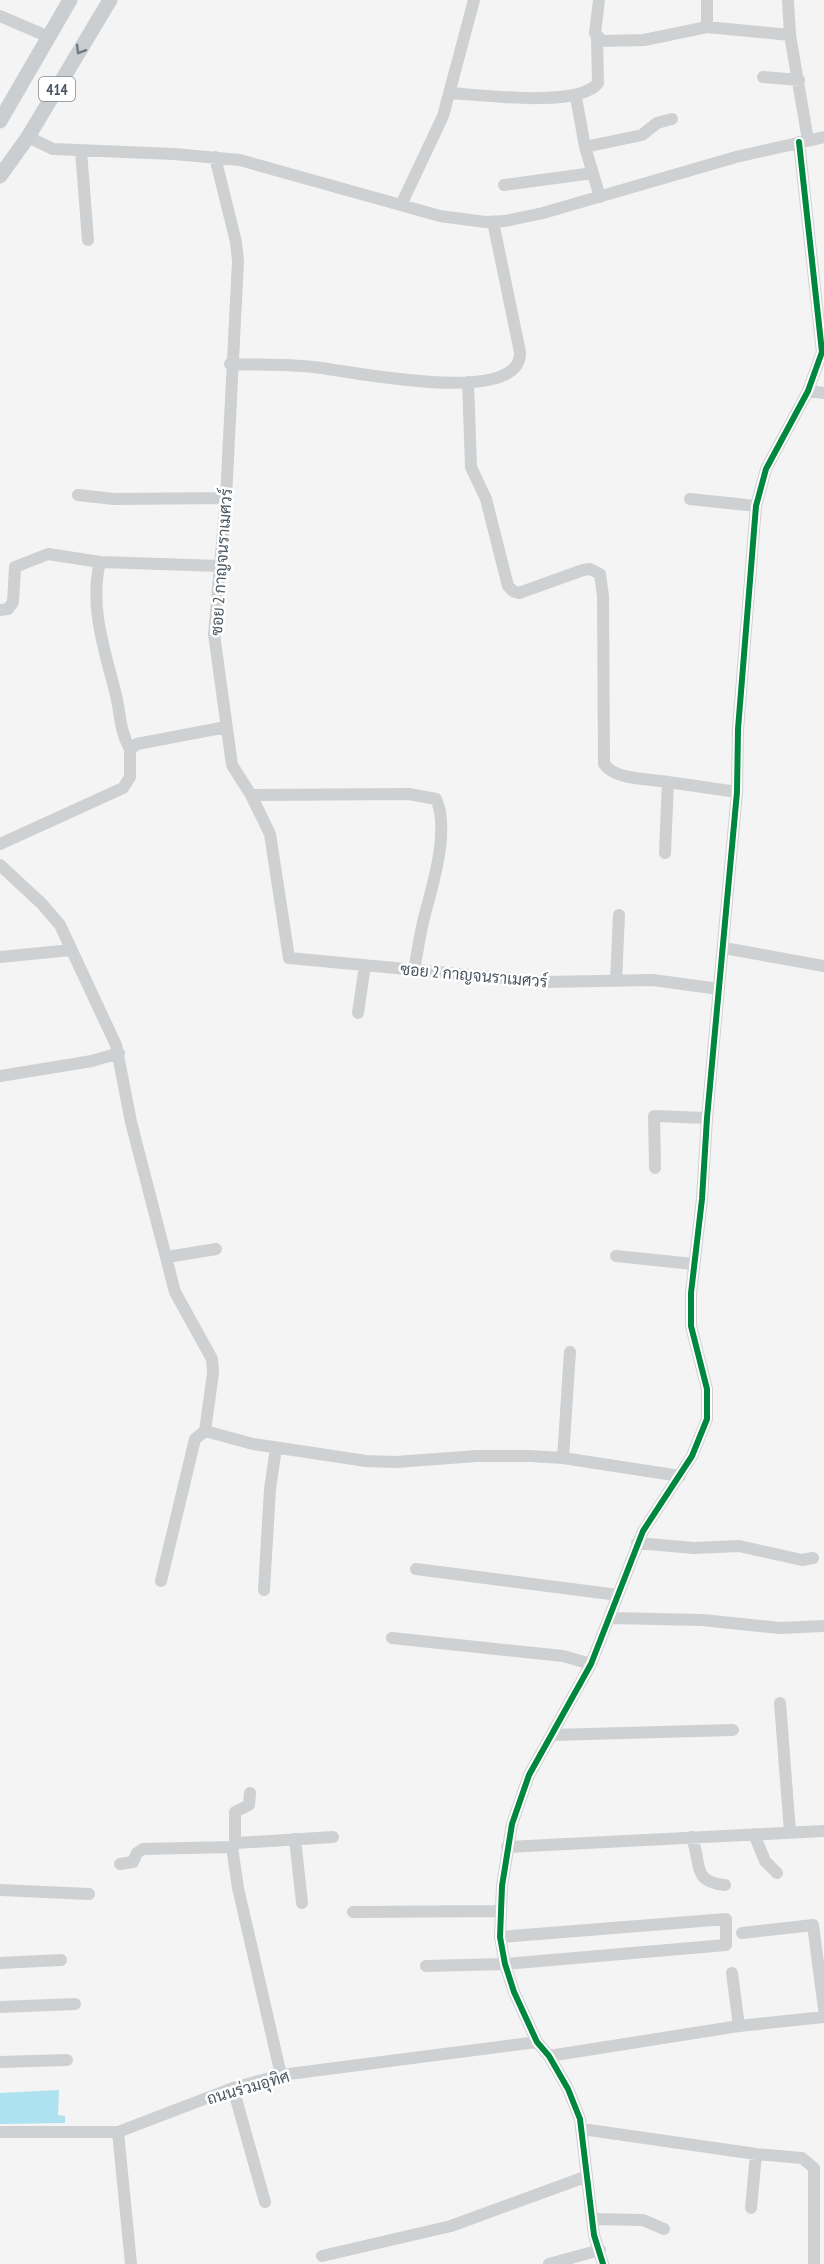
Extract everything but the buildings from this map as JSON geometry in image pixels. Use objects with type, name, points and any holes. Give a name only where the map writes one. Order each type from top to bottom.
[{"type":"main road","name":"414","points":[[0,121],[70,0]]},
{"type":"main road","name":"414","points":[[0,176],[28,137],[110,0]]},
{"type":"street","points":[[401,205],[440,123],[451,93],[474,0]]},
{"type":"street","points":[[451,93],[513,97],[576,97],[593,88],[598,83],[595,31],[599,0]]},
{"type":"street","points":[[707,0],[707,27]]},
{"type":"street","points":[[603,2264],[585,2177],[582,2129],[568,2089],[549,2056],[537,2042],[514,1992],[505,1964],[500,1937],[500,1911],[507,1847],[526,1784],[591,1664],[637,1543],[700,1441],[708,1411],[706,1389],[691,1326],[693,1264],[702,1199],[706,1118],[724,948],[737,792],[738,729],[756,506],[766,469],[808,391],[820,361],[822,345],[799,80],[790,35],[788,0]]},
{"type":"street","points":[[0,16],[49,37]]},
{"type":"street","points":[[597,39],[612,42],[644,40],[707,27],[790,35]]},
{"type":"street","points":[[763,77],[799,80]]},
{"type":"street","points":[[576,97],[585,147],[600,197]]},
{"type":"street","points":[[585,147],[642,135],[657,123],[672,119]]},
{"type":"street","points":[[28,137],[53,149],[215,157],[251,162],[457,220],[493,222],[530,216],[824,136]]},
{"type":"street","points":[[81,151],[88,240]]},
{"type":"street","name":"ซอย 2 กาญจนราเมศวร์","points":[[215,157],[237,255],[230,364],[226,498],[214,634],[232,765],[251,795],[270,834],[289,958],[544,982],[653,980],[719,989]]},
{"type":"street","points":[[504,185],[593,173]]},
{"type":"street","points":[[230,364],[311,366],[404,381],[468,382],[510,373],[520,362],[519,347],[493,222]]},
{"type":"street","points":[[468,382],[471,467],[486,499],[508,586],[519,593],[582,570],[590,569],[600,574],[604,764],[613,772],[737,792]]},
{"type":"street","points":[[808,391],[824,393]]},
{"type":"street","points":[[78,495],[114,499],[226,498]]},
{"type":"street","points":[[690,499],[756,506]]},
{"type":"street","points":[[0,610],[8,609],[12,605],[14,569],[22,562],[48,554],[100,562],[221,566]]},
{"type":"street","points":[[0,844],[123,788],[130,777],[130,749],[121,731],[116,696],[100,639],[96,584],[100,562]]},
{"type":"street","points":[[130,749],[137,744],[163,737],[226,727]]},
{"type":"street","points":[[665,853],[668,782]]},
{"type":"street","points":[[251,795],[409,794],[435,799],[440,822],[436,871],[414,969]]},
{"type":"street","points":[[0,865],[50,912],[60,926],[104,1015],[119,1053],[129,1113],[175,1292],[212,1359],[213,1373],[205,1431],[195,1438],[161,1581]]},
{"type":"street","points":[[616,981],[619,915]]},
{"type":"street","points":[[724,948],[824,966]]},
{"type":"street","points":[[0,957],[71,950]]},
{"type":"street","points":[[358,1013],[365,965]]},
{"type":"street","points":[[0,1076],[92,1061],[119,1053]]},
{"type":"street","points":[[655,1168],[654,1116],[706,1118]]},
{"type":"street","points":[[167,1257],[216,1249]]},
{"type":"street","points":[[616,1256],[693,1264]]},
{"type":"street","points":[[563,1458],[570,1352]]},
{"type":"street","points":[[205,1431],[228,1439],[276,1448],[382,1462],[499,1456],[563,1458],[680,1476]]},
{"type":"street","points":[[264,1590],[270,1489],[276,1448]]},
{"type":"street","points":[[637,1543],[694,1548],[739,1546],[802,1560],[813,1558]]},
{"type":"street","points":[[416,1569],[618,1595]]},
{"type":"street","points":[[610,1618],[702,1620],[780,1628],[824,1626]]},
{"type":"street","points":[[392,1638],[563,1656],[591,1664]]},
{"type":"street","points":[[780,1703],[790,1832]]},
{"type":"street","points":[[552,1735],[733,1730]]},
{"type":"street","points":[[250,1793],[249,1804],[235,1812],[234,1845],[238,1888],[281,2075]]},
{"type":"street","points":[[507,1847],[824,1831]]},
{"type":"street","points":[[754,1834],[765,1861],[777,1873]]},
{"type":"street","points":[[120,1864],[133,1862],[137,1853],[143,1850],[333,1837]]},
{"type":"street","points":[[691,1837],[701,1874],[711,1882],[725,1885]]},
{"type":"street","points":[[295,1839],[302,1904]]},
{"type":"street","points":[[0,1890],[89,1894]]},
{"type":"street","points":[[353,1912],[500,1911]]},
{"type":"street","points":[[426,1966],[505,1964],[726,1945],[726,1919],[500,1937]]},
{"type":"street","points":[[742,1933],[813,1925],[824,2009]]},
{"type":"street","points":[[0,1963],[61,1960]]},
{"type":"street","points":[[732,1973],[739,2026]]},
{"type":"street","points":[[0,2007],[75,2004]]},
{"type":"street","points":[[549,2056],[739,2026],[824,2017]]},
{"type":"street","name":"ถนนร่วมอุทิศ","points":[[0,2132],[118,2132],[232,2088],[281,2075],[537,2042]]},
{"type":"street","points":[[0,2062],[67,2060]]},
{"type":"street","points":[[232,2088],[265,2202]]},
{"type":"street","points":[[582,2129],[756,2154],[802,2158],[814,2168],[814,2264]]},
{"type":"street","points":[[118,2132],[132,2264]]},
{"type":"street","points":[[751,2208],[756,2154]]},
{"type":"street","points":[[322,2256],[451,2226],[585,2177]]},
{"type":"street","points":[[592,2219],[643,2220],[664,2229]]},
{"type":"street","points":[[549,2264],[600,2250]]},
{"type":"water","points":[[59,2090],[58,2115],[65,2116],[65,2123],[0,2124],[0,2093]]},
{"type":"cycle path","points":[[603,2264],[594,2235],[580,2119],[568,2089],[549,2056],[537,2042],[514,1992],[505,1964],[500,1937],[502,1886],[512,1824],[529,1775],[591,1664],[643,1531],[692,1456],[707,1419],[707,1389],[691,1326],[691,1293],[702,1199],[707,1118],[737,792],[738,729],[756,506],[766,469],[808,391],[822,352],[799,142]]}]
